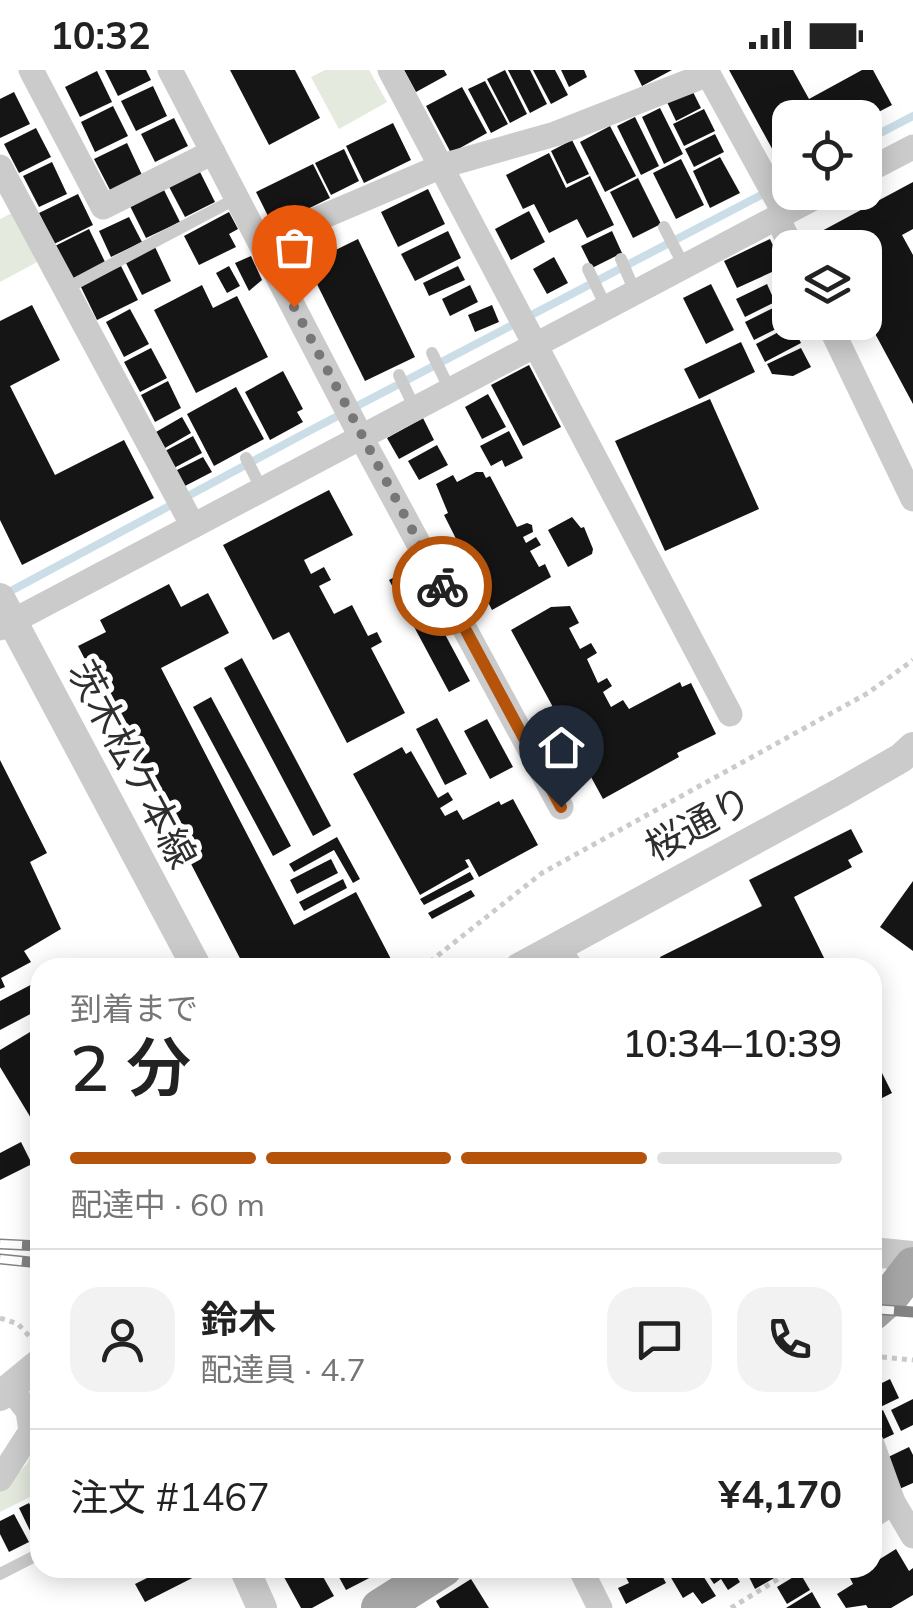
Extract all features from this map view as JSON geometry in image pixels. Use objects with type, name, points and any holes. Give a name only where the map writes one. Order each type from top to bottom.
[{"type":"main road","points":[[882,1303],[913,1266]]},
{"type":"main road","points":[[380,1608],[427,1578]]},
{"type":"street","points":[[31,70],[103,207],[213,152]]},
{"type":"street","points":[[170,70],[561,807]]},
{"type":"street","points":[[390,70],[730,714]]},
{"type":"street","points":[[261,243],[442,166],[555,134],[707,72],[772,195]]},
{"type":"street","points":[[882,163],[913,147]]},
{"type":"street","points":[[0,167],[184,511]]},
{"type":"street","points":[[4,613],[184,511],[262,490],[354,421],[415,408],[450,390],[527,329],[632,287],[772,205]]},
{"type":"street","points":[[837,340],[913,499]]},
{"type":"street","name":"茨木松ケ本線","points":[[4,613],[192,958]]},
{"type":"street","name":"桜通り","points":[[536,958],[840,793],[913,747]]},
{"type":"street","points":[[882,1253],[913,1256]]},
{"type":"street","points":[[30,1371],[5,1392],[28,1411],[30,1421]]},
{"type":"street","points":[[0,1479],[30,1434]]},
{"type":"street","points":[[883,1509],[913,1536]]},
{"type":"street","points":[[248,1578],[262,1608]]},
{"type":"street","points":[[585,1578],[600,1608]]},
{"type":"lane","points":[[65,288],[237,198]]},
{"type":"lane","points":[[665,230],[682,261]]},
{"type":"lane","points":[[621,259],[632,287]]},
{"type":"lane","points":[[590,272],[603,300]]},
{"type":"lane","points":[[432,353],[450,390]]},
{"type":"lane","points":[[399,375],[415,408]]},
{"type":"lane","points":[[246,458],[262,490]]},
{"type":"lane","points":[[562,942],[572,958]]},
{"type":"lane","points":[[0,1574],[30,1559]]},
{"type":"path","points":[[435,958],[542,873],[868,693],[913,660]]},
{"type":"path","points":[[0,1318],[18,1324],[26,1334]]},
{"type":"path","points":[[882,1357],[913,1360]]},
{"type":"path","points":[[731,1608],[780,1578]]},
{"type":"shaded area","points":[[325,70],[369,70],[387,102],[339,129],[311,77]]},
{"type":"shaded area","points":[[12,213],[39,261],[0,282],[0,219]]},
{"type":"shaded area","points":[[30,1458],[30,1497],[0,1512],[0,1492]]},
{"type":"building","points":[[105,70],[146,70],[151,80],[118,96]]},
{"type":"building","points":[[230,70],[295,70],[320,118],[269,145]]},
{"type":"building","points":[[404,70],[444,70],[447,75],[416,92]]},
{"type":"building","points":[[505,70],[527,114],[510,123],[487,79]]},
{"type":"building","points":[[508,70],[530,70],[547,104],[530,113]]},
{"type":"building","points":[[533,70],[555,70],[568,95],[551,104]]},
{"type":"building","points":[[561,70],[584,70],[587,77],[569,87]]},
{"type":"building","points":[[634,70],[672,70],[642,86]]},
{"type":"building","points":[[729,70],[793,70],[809,99],[862,70],[873,70],[892,105],[882,110],[882,100],[772,100],[772,149]]},
{"type":"building","points":[[97,71],[112,102],[80,117],[65,87]]},
{"type":"building","points":[[485,81],[508,124],[491,133],[468,89]]},
{"type":"building","points":[[153,86],[167,116],[136,131],[121,101]]},
{"type":"building","points":[[462,87],[487,133],[451,153],[426,106]]},
{"type":"building","points":[[691,88],[701,108],[676,121],[666,100]]},
{"type":"building","points":[[14,92],[30,124],[0,138],[0,99]]},
{"type":"building","points":[[113,106],[128,136],[95,152],[81,122]]},
{"type":"building","points":[[660,108],[683,154],[664,164],[642,117]]},
{"type":"building","points":[[704,109],[715,131],[684,146],[673,124]]},
{"type":"building","points":[[635,117],[659,166],[641,175],[617,126]]},
{"type":"building","points":[[174,118],[188,146],[155,162],[141,134]]},
{"type":"building","points":[[393,123],[411,160],[364,183],[346,146]]},
{"type":"building","points":[[610,126],[636,176],[605,192],[580,142]]},
{"type":"building","points":[[36,128],[51,157],[19,173],[4,144]]},
{"type":"building","points":[[715,134],[724,152],[694,167],[685,149]]},
{"type":"building","points":[[572,140],[589,174],[567,184],[551,151]]},
{"type":"building","points":[[127,143],[142,175],[110,190],[94,159]]},
{"type":"building","points":[[344,149],[359,181],[331,195],[315,163]]},
{"type":"building","points":[[549,153],[566,188],[590,176],[614,225],[587,238],[577,219],[549,233],[534,204],[523,209],[506,175]]},
{"type":"building","points":[[720,157],[740,193],[710,208],[693,171]]},
{"type":"building","points":[[681,159],[704,205],[676,219],[653,173]]},
{"type":"building","points":[[52,162],[67,194],[39,207],[23,176]]},
{"type":"building","points":[[313,164],[330,198],[273,226],[256,192]]},
{"type":"building","points":[[198,168],[215,202],[185,217],[167,183]]},
{"type":"building","points":[[638,178],[661,224],[633,238],[610,192]]},
{"type":"building","points":[[913,182],[913,229],[902,235],[913,255],[913,404],[878,340],[882,340],[882,230],[824,230],[861,210],[882,210],[882,199]]},
{"type":"building","points":[[428,189],[445,224],[398,247],[381,212]]},
{"type":"building","points":[[164,190],[180,222],[146,238],[130,206]]},
{"type":"building","points":[[78,194],[93,225],[54,244],[39,213]]},
{"type":"building","points":[[529,211],[545,242],[511,260],[495,229]]},
{"type":"building","points":[[229,212],[238,229],[229,234],[236,247],[199,265],[184,236]]},
{"type":"building","points":[[129,217],[142,242],[111,257],[99,231]]},
{"type":"building","points":[[89,229],[106,264],[70,281],[53,247]]},
{"type":"building","points":[[448,231],[461,258],[415,281],[401,254]]},
{"type":"building","points":[[612,231],[622,253],[592,268],[581,246]]},
{"type":"building","points":[[358,239],[415,357],[365,381],[307,264]]},
{"type":"building","points":[[770,239],[772,243],[772,272],[737,288],[724,261]]},
{"type":"building","points":[[155,247],[171,281],[142,295],[125,261]]},
{"type":"building","points":[[251,256],[262,280],[249,291],[235,263]]},
{"type":"building","points":[[554,257],[568,283],[547,294],[533,269]]},
{"type":"building","points":[[121,266],[138,300],[97,320],[80,285]]},
{"type":"building","points":[[229,266],[240,286],[227,293],[216,273]]},
{"type":"building","points":[[458,266],[465,280],[429,296],[423,283]]},
{"type":"building","points":[[711,284],[734,330],[706,344],[683,298]]},
{"type":"building","points":[[767,284],[772,304],[745,317],[736,299]]},
{"type":"building","points":[[202,285],[213,308],[237,296],[268,357],[196,393],[154,310]]},
{"type":"building","points":[[470,285],[478,302],[450,316],[442,299]]},
{"type":"building","points":[[32,305],[60,360],[10,386],[55,475],[124,440],[154,498],[22,565],[0,520],[0,321]]},
{"type":"building","points":[[492,305],[499,322],[475,332],[468,315]]},
{"type":"building","points":[[772,308],[772,331],[754,340],[745,322]]},
{"type":"building","points":[[130,309],[149,344],[124,357],[106,322]]},
{"type":"building","points":[[772,336],[772,340],[801,343],[765,362],[756,344]]},
{"type":"building","points":[[741,342],[755,372],[699,399],[684,369]]},
{"type":"building","points":[[151,348],[167,378],[140,392],[124,362]]},
{"type":"building","points":[[801,348],[811,367],[793,376],[772,374],[767,364]]},
{"type":"building","points":[[529,365],[561,427],[523,446],[491,385]]},
{"type":"building","points":[[283,371],[303,409],[297,412],[303,422],[270,440],[245,392]]},
{"type":"building","points":[[168,381],[181,408],[155,422],[141,395]]},
{"type":"building","points":[[236,387],[264,439],[214,466],[187,414]]},
{"type":"building","points":[[488,394],[506,427],[482,439],[465,407]]},
{"type":"building","points":[[710,399],[759,509],[665,551],[615,441]]},
{"type":"building","points":[[182,417],[191,433],[165,448],[156,432]]},
{"type":"building","points":[[423,418],[434,440],[399,459],[387,438]]},
{"type":"building","points":[[509,431],[523,458],[505,467],[502,460],[491,466],[480,446]]},
{"type":"building","points":[[193,436],[202,453],[174,468],[165,451]]},
{"type":"building","points":[[437,445],[448,465],[419,480],[408,461]]},
{"type":"building","points":[[203,457],[212,472],[183,487],[175,471]]},
{"type":"building","points":[[483,472],[486,478],[490,476],[517,527],[532,525],[533,532],[523,537],[526,543],[536,537],[541,545],[530,551],[539,567],[545,564],[551,577],[492,610],[444,515],[448,513],[436,484],[453,475],[457,482]]},
{"type":"building","points":[[329,490],[353,535],[304,560],[311,574],[324,567],[331,580],[319,586],[334,614],[352,605],[368,636],[377,632],[382,642],[371,648],[405,713],[347,743],[289,632],[273,640],[223,545]]},
{"type":"building","points":[[572,517],[584,527],[593,549],[592,554],[568,567],[548,530]]},
{"type":"building","points":[[410,569],[470,681],[449,692],[389,580]]},
{"type":"building","points":[[169,584],[181,607],[208,593],[229,633],[161,668],[294,925],[356,892],[390,958],[240,958],[78,646],[106,632],[100,620]]},
{"type":"building","points":[[570,606],[579,623],[569,628],[580,649],[591,643],[597,653],[587,659],[598,683],[607,678],[612,686],[603,692],[611,707],[623,700],[629,709],[680,682],[682,687],[691,683],[716,734],[603,799],[511,630],[551,607]]},
{"type":"building","points":[[242,658],[331,826],[313,836],[224,668]]},
{"type":"building","points":[[211,697],[291,846],[273,856],[193,707]]},
{"type":"building","points":[[437,718],[467,774],[445,785],[416,729]]},
{"type":"building","points":[[487,719],[513,767],[490,779],[464,731]]},
{"type":"building","points":[[402,747],[406,754],[411,751],[438,798],[448,792],[453,800],[440,808],[445,816],[457,810],[463,820],[499,801],[501,805],[513,799],[538,845],[479,877],[469,859],[465,860],[469,867],[420,895],[353,774]]},
{"type":"building","points":[[0,760],[47,853],[30,862],[61,929],[24,951],[30,963],[1,978],[5,987],[0,989]]},
{"type":"building","points":[[851,829],[863,852],[848,860],[852,867],[794,897],[824,958],[661,958],[762,906],[749,880]]},
{"type":"building","points":[[337,837],[360,879],[353,883],[334,850],[294,872],[289,864]]},
{"type":"building","points":[[331,859],[338,873],[297,894],[290,880]]},
{"type":"building","points":[[470,872],[474,879],[424,905],[420,899]]},
{"type":"building","points":[[343,879],[347,888],[304,911],[299,902]]},
{"type":"building","points":[[913,881],[913,951],[880,927]]},
{"type":"building","points":[[471,890],[475,896],[432,919],[428,913]]},
{"type":"building","points":[[30,985],[30,1014],[0,1030],[0,1001]]},
{"type":"building","points":[[30,1032],[30,1116],[0,1067],[0,1050]]},
{"type":"building","points":[[882,1073],[892,1093],[882,1098]]},
{"type":"building","points":[[21,1142],[30,1165],[0,1180],[0,1153]]},
{"type":"building","points":[[890,1379],[899,1398],[882,1406],[882,1383]]},
{"type":"building","points":[[913,1399],[913,1425],[901,1431],[891,1410]]},
{"type":"building","points":[[882,1411],[894,1434],[882,1440]]},
{"type":"building","points":[[909,1447],[913,1455],[913,1483],[897,1490],[882,1460]]},
{"type":"building","points":[[29,1503],[30,1531],[19,1508]]},
{"type":"building","points":[[14,1514],[29,1542],[9,1552],[0,1534],[0,1521]]},
{"type":"building","points":[[896,1549],[909,1571],[913,1568],[913,1595],[891,1608],[846,1608],[837,1594],[853,1584],[850,1578],[882,1578],[882,1558]]},
{"type":"building","points":[[147,1578],[192,1578],[145,1602],[135,1584]]},
{"type":"building","points":[[284,1578],[324,1578],[334,1596],[312,1608],[301,1608]]},
{"type":"building","points":[[339,1578],[369,1578],[346,1590]]},
{"type":"building","points":[[626,1578],[663,1578],[666,1583],[626,1604],[618,1588],[629,1583]]},
{"type":"building","points":[[671,1578],[704,1578],[716,1596],[702,1604],[693,1592],[683,1598]]},
{"type":"building","points":[[710,1578],[737,1578],[740,1582],[728,1590],[721,1579],[714,1584]]},
{"type":"building","points":[[750,1578],[774,1578],[755,1589]]},
{"type":"building","points":[[792,1578],[803,1578],[810,1590],[787,1604],[777,1587]]},
{"type":"building","points":[[471,1579],[489,1608],[440,1608],[436,1601]]},
{"type":"building","points":[[812,1592],[821,1608],[786,1608]]},
{"type":"waterway","points":[[882,132],[913,116]]},
{"type":"waterway","points":[[7,593],[772,189]]},
{"type":"railway","points":[[0,1244],[30,1246]]},
{"type":"railway","points":[[0,1259],[30,1262]]},
{"type":"railway","points":[[882,1310],[913,1312]]},
{"type":"way so far","points":[[294,307],[442,586]]},
{"type":"route","points":[[442,586],[561,807]]}]
